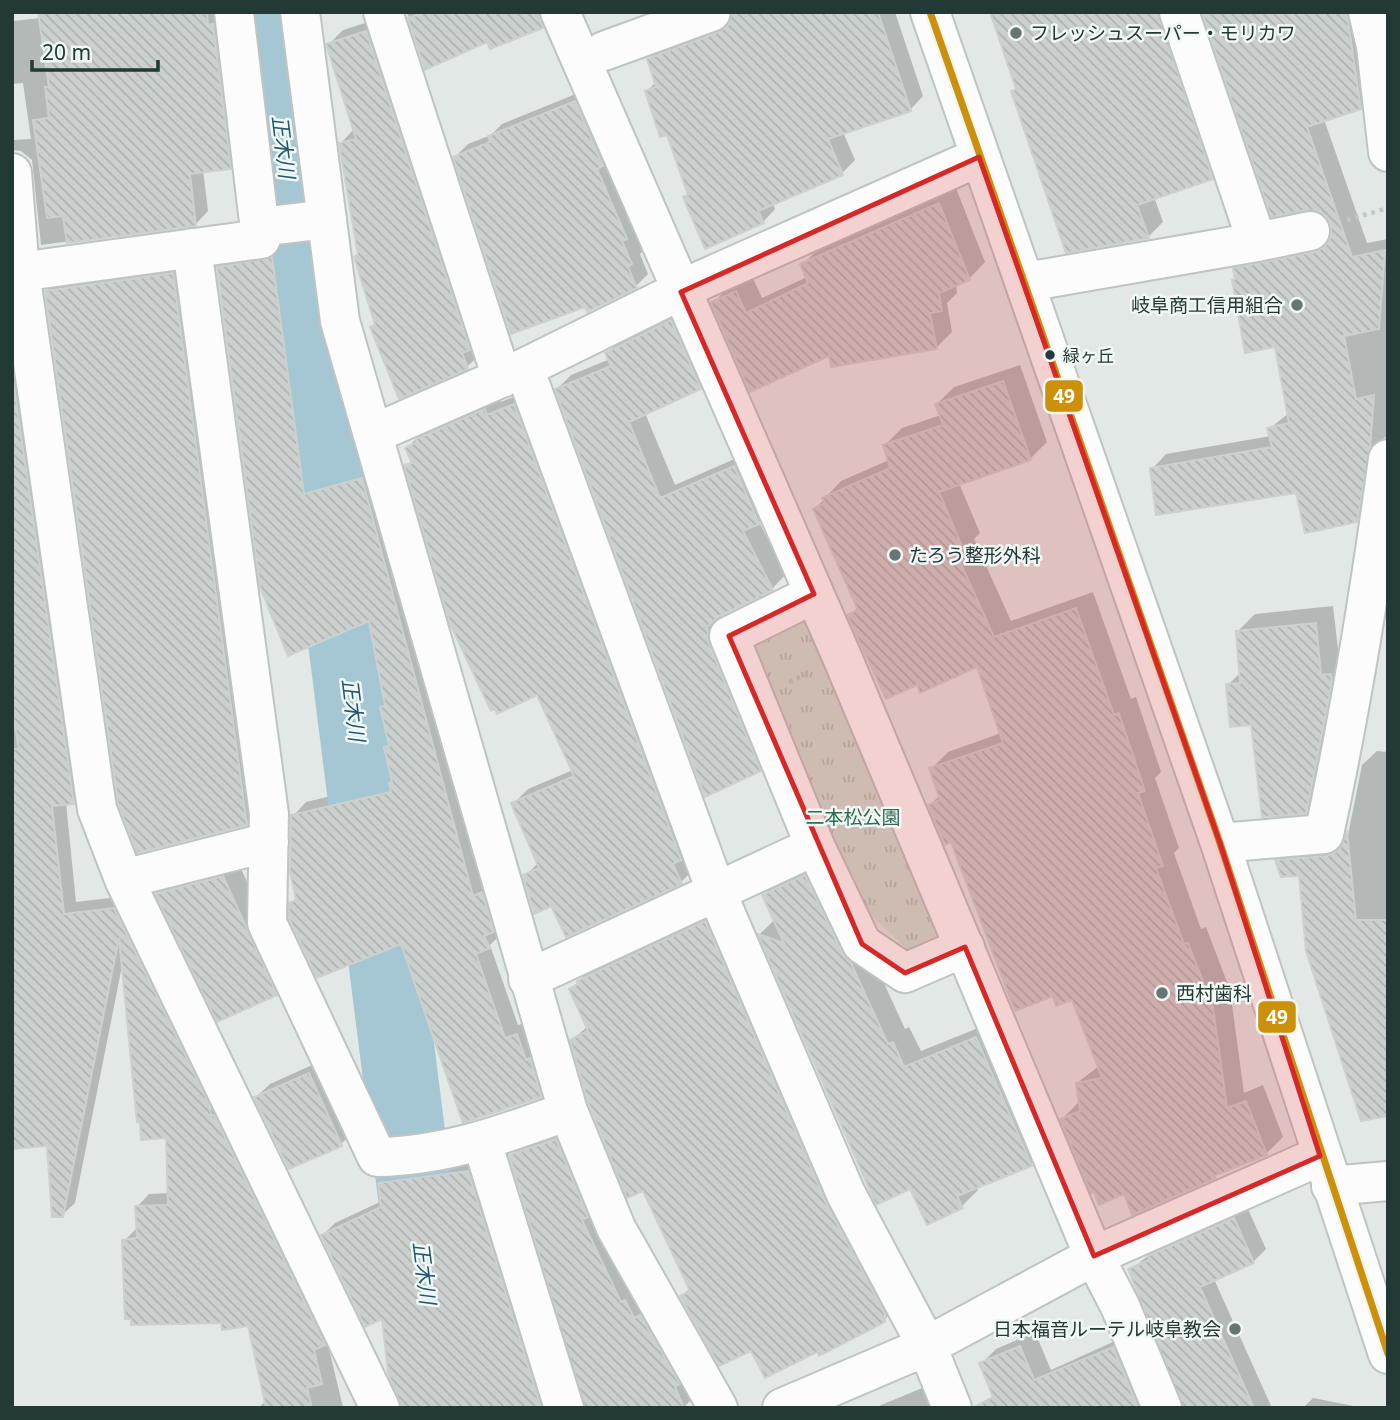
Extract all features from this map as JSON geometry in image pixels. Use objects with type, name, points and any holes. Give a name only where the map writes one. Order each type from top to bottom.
[{"type":"street","points":[[16,272],[261,239],[266,227],[234,12]]},
{"type":"street","points":[[300,12],[321,220],[341,321],[528,979],[568,1111],[615,1228],[719,1408]]},
{"type":"street","points":[[383,12],[513,373],[716,891],[846,1194],[927,1346],[952,1408]]},
{"type":"street","points":[[560,12],[692,286]]},
{"type":"street","points":[[589,12],[692,286],[814,594],[1094,1256],[1120,1306],[1161,1408]]},
{"type":"street","points":[[604,51],[711,12]]},
{"type":"street","points":[[930,12],[1220,843],[1388,1354]]},
{"type":"street","points":[[1180,12],[1257,242]]},
{"type":"street","points":[[1368,12],[1376,46],[1388,152]]},
{"type":"street","points":[[373,434],[513,373],[692,286],[979,157]]},
{"type":"street","points":[[12,173],[16,272],[97,809],[124,879],[380,1408]]},
{"type":"street","points":[[266,227],[321,220]]},
{"type":"street","points":[[1026,282],[1310,231]]},
{"type":"street","points":[[192,248],[269,814],[267,923],[377,1157],[429,1153],[482,1142],[568,1111]]},
{"type":"street","points":[[1220,843],[1324,834],[1346,734],[1372,578],[1388,459]]},
{"type":"street","points":[[814,594],[729,636],[815,846],[862,944],[905,973],[965,947]]},
{"type":"street","points":[[124,879],[269,842]]},
{"type":"street","points":[[528,979],[815,846]]},
{"type":"street","points":[[482,1142],[564,1408]]},
{"type":"street","points":[[782,1408],[927,1346],[1094,1256],[1326,1171],[1388,1181]]},
{"type":"path","points":[[792,695],[787,683],[842,657]]},
{"type":"highlighted area","points":[[979,157],[1220,843],[1320,1156],[1094,1256],[965,947],[905,973],[862,944],[729,636],[814,594],[681,292]]},
{"type":"green space","name":"二本松公園","points":[[804,617],[943,934],[909,951],[858,903],[745,640]]},
{"type":"building","points":[[38,12],[207,12],[208,25],[213,24],[231,169],[190,174],[196,226],[67,243],[63,216],[47,218],[33,120],[49,118],[45,87],[49,87]]},
{"type":"building","points":[[426,12],[539,12],[543,28],[490,49],[487,42],[425,70],[408,18]]},
{"type":"building","points":[[732,12],[878,12],[911,111],[828,139],[843,175],[758,211],[764,223],[705,249],[683,197],[688,195],[667,135],[660,137],[645,91],[656,87],[647,59],[719,32],[728,25]]},
{"type":"building","points":[[990,12],[1158,12],[1213,179],[1137,205],[1149,238],[1066,253],[1011,91],[1016,89]]},
{"type":"building","points":[[1202,12],[1345,12],[1348,21],[1361,109],[1307,127],[1352,257],[1385,250],[1379,329],[1344,336],[1356,399],[1374,395],[1370,448],[1357,522],[1305,533],[1296,493],[1156,515],[1150,468],[1272,447],[1267,428],[1289,423],[1275,347],[1245,353],[1232,280],[1235,279],[1233,268],[1314,252],[1325,247],[1331,237],[1327,217],[1317,211],[1306,210],[1271,217]]},
{"type":"building","points":[[366,31],[470,350],[462,353],[468,369],[399,399],[370,327],[375,325],[354,257],[358,255],[339,143],[356,139],[326,44]]},
{"type":"building","points":[[575,101],[603,166],[597,169],[627,239],[622,241],[632,264],[628,267],[637,288],[587,312],[585,307],[511,334],[453,157],[490,142],[488,136]]},
{"type":"building","points":[[939,203],[970,280],[939,293],[942,311],[930,313],[937,349],[831,367],[829,356],[750,392],[711,302],[736,291],[746,313],[808,283],[800,264]]},
{"type":"building","points":[[272,257],[304,494],[362,478],[473,896],[482,892],[494,932],[484,936],[490,948],[476,954],[505,1038],[517,1034],[526,1060],[530,1058],[541,1097],[463,1123],[401,944],[317,978],[289,918],[289,903],[296,900],[290,872],[291,815],[391,792],[389,783],[392,782],[384,747],[389,746],[380,707],[385,706],[369,621],[288,656],[260,587],[217,267]]},
{"type":"building","points":[[173,273],[247,825],[137,853],[118,803],[45,291]]},
{"type":"building","points":[[671,320],[701,389],[629,422],[660,498],[734,466],[759,524],[743,531],[773,590],[719,616],[707,627],[709,644],[761,771],[705,797],[555,389],[611,366],[605,353]]},
{"type":"building","points":[[12,372],[74,804],[52,806],[64,914],[114,908],[210,1106],[211,1116],[214,1115],[325,1345],[314,1350],[322,1384],[307,1388],[312,1408],[266,1408],[248,1326],[222,1330],[221,1323],[131,1325],[131,1319],[125,1319],[122,1240],[137,1238],[135,1206],[168,1205],[166,1138],[141,1140],[140,1122],[137,1122],[119,938],[63,1217],[52,1217],[47,1146],[12,1149],[12,749],[19,749],[12,710]]},
{"type":"building","points":[[1003,381],[1031,460],[939,492],[964,551],[957,555],[994,637],[1076,608],[1114,715],[1119,713],[1145,791],[1138,793],[1163,866],[1156,868],[1184,944],[1188,943],[1213,1007],[1227,1108],[1246,1101],[1267,1155],[1214,1176],[1216,1178],[1132,1215],[1124,1194],[1099,1205],[1094,1192],[1091,1193],[1060,1119],[1080,1111],[1076,1083],[1102,1078],[1072,1000],[1056,1006],[1053,996],[1015,1011],[951,842],[945,845],[928,805],[940,800],[929,768],[1003,743],[977,667],[920,693],[917,685],[886,699],[847,615],[858,610],[813,509],[825,503],[822,498],[890,468],[883,445],[943,425],[935,404]]},
{"type":"building","points":[[514,404],[681,860],[673,864],[682,884],[566,937],[551,906],[534,914],[523,875],[539,868],[511,803],[574,776],[537,695],[497,714],[495,709],[491,711],[450,624],[404,465],[412,463],[405,448],[417,442],[416,439],[485,409],[487,415]]},
{"type":"building","points":[[1316,623],[1321,675],[1331,674],[1332,682],[1306,814],[1262,817],[1251,725],[1230,727],[1226,684],[1240,683],[1236,631]]},
{"type":"building","points":[[1347,832],[1356,920],[1388,920],[1388,1116],[1361,1121],[1306,951],[1299,876],[1281,877],[1275,860],[1327,856],[1339,850]]},
{"type":"building","points":[[805,875],[842,953],[851,963],[888,1044],[893,1042],[904,1067],[976,1037],[1032,1166],[957,1196],[963,1208],[927,1225],[910,1189],[876,1205],[758,934],[784,943],[762,895]]},
{"type":"building","points":[[223,876],[277,995],[217,1022],[155,894]]},
{"type":"building","points":[[705,921],[826,1203],[885,1314],[885,1322],[819,1356],[817,1352],[765,1378],[751,1351],[719,1366],[680,1296],[690,1291],[643,1191],[627,1198],[589,1104],[570,1040],[588,1031],[569,989],[578,984],[577,981]]},
{"type":"building","points":[[309,1073],[342,1146],[289,1169],[254,1097]]},
{"type":"building","points":[[556,1139],[588,1217],[582,1220],[621,1302],[625,1300],[634,1318],[640,1315],[680,1384],[675,1387],[684,1408],[585,1408],[509,1155]]},
{"type":"building","points":[[468,1171],[541,1408],[402,1408],[388,1373],[382,1319],[365,1327],[321,1235],[381,1207],[378,1183]]},
{"type":"building","points":[[1234,1218],[1254,1263],[1200,1287],[1254,1408],[1183,1408],[1128,1269],[1149,1260],[1148,1256]]},
{"type":"building","points":[[1020,1346],[1034,1380],[1113,1347],[1138,1408],[973,1408],[993,1397],[979,1363]]},
{"type":"waterway","name":"正木川","points":[[266,12],[426,1279]]},
{"type":"transit line","name":"49","points":[[930,12],[1220,843],[1388,1354]]},
{"type":"place","name":"フレッシュスーパー・モリカワ","points":[[1016,33]]},
{"type":"place","name":"岐阜商工信用組合","points":[[1297,305]]},
{"type":"place","name":"緑ヶ丘","points":[[1050,355]]},
{"type":"place","name":"たろう整形外科","points":[[895,555]]},
{"type":"place","name":"西村歯科","points":[[1162,993]]},
{"type":"place","name":"日本福音ルーテル岐阜教会","points":[[1235,1329]]}]
